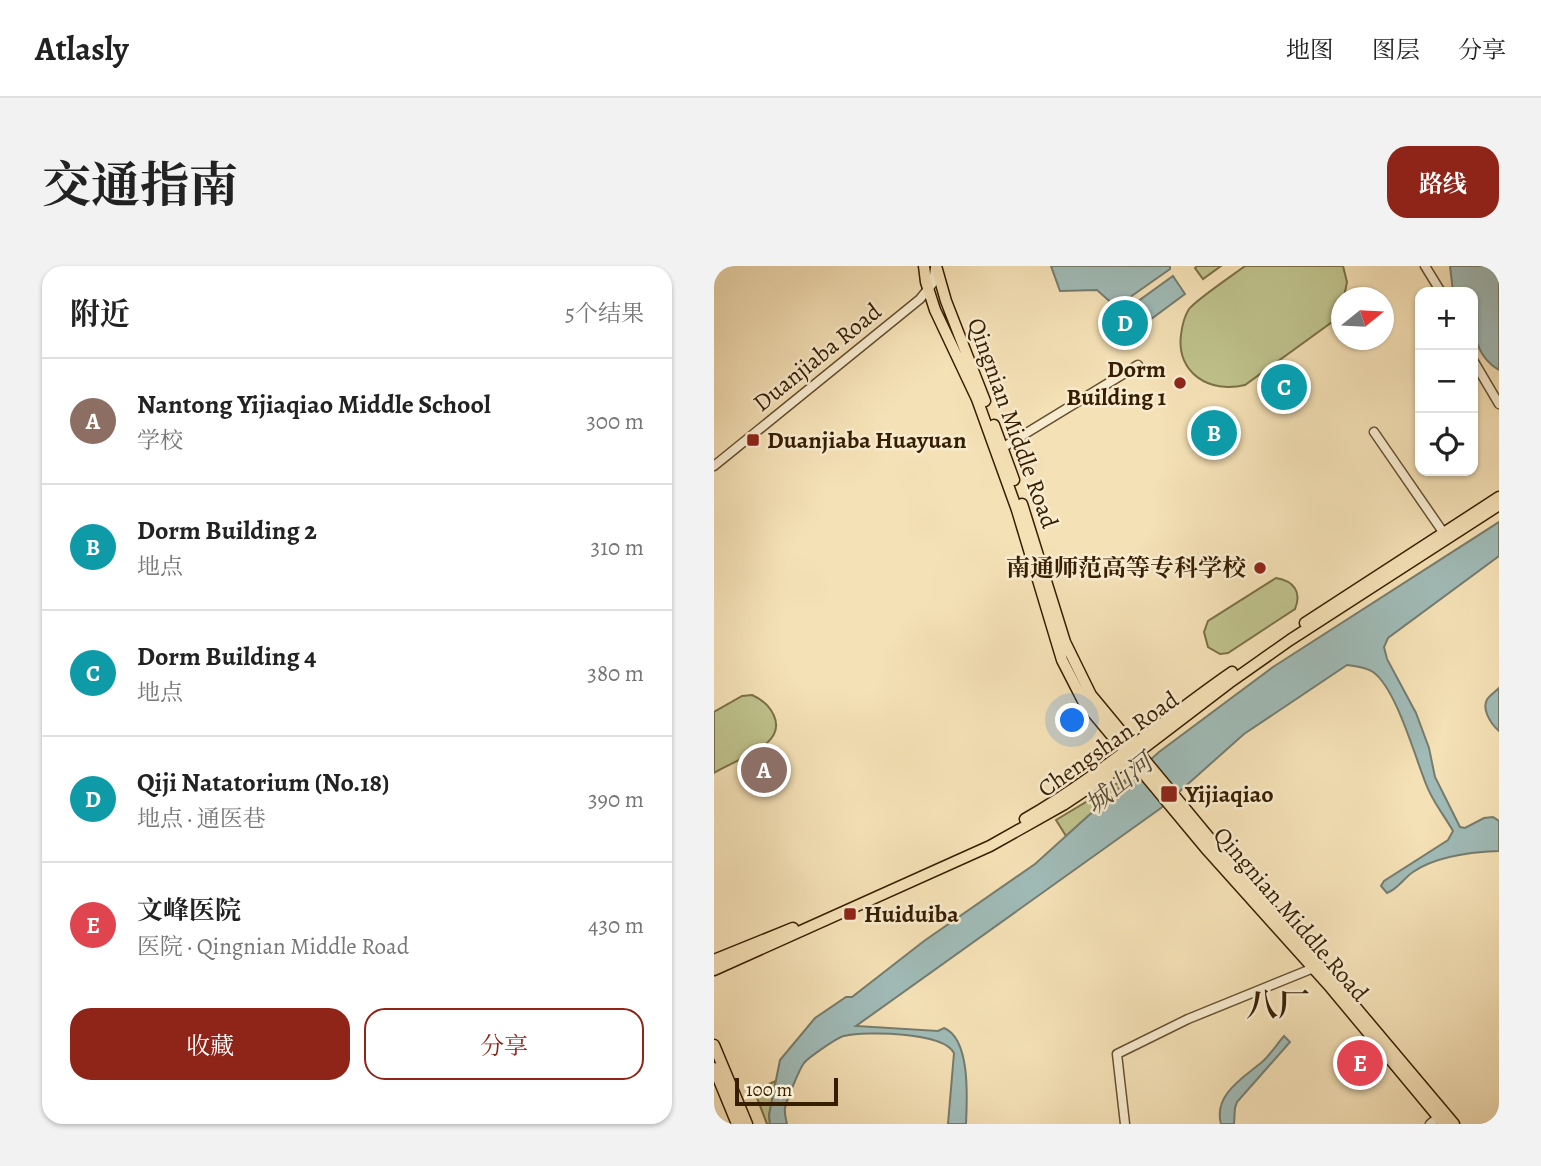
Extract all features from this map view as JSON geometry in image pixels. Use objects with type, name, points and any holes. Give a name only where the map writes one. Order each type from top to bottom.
[{"type":"main road","name":"Qingnian Middle Road","points":[[934,267],[1028,522],[1053,608],[1075,666],[1091,695],[1135,756],[1316,967],[1439,1120],[1454,1124]]},
{"type":"main road","name":"Qingnian Middle Road","points":[[925,270],[935,310],[1000,450]]},
{"type":"main road","name":"Chengshan Road","points":[[714,960],[846,905],[988,839],[1057,801],[1108,765],[1135,756],[1226,677],[1499,497]]},
{"type":"main road","name":"Chengshan Road","points":[[714,970],[990,846],[1063,805],[1135,756],[1290,640],[1499,505]]},
{"type":"main road","points":[[714,1045],[747,1124]]},
{"type":"main road","points":[[714,1068],[717,1085],[737,1124]]},
{"type":"street","points":[[1425,266],[1438,287]]},
{"type":"street","name":"Duanjiaba Road","points":[[714,467],[926,292],[933,283],[934,267]]},
{"type":"street","name":"Duanjiaba Road","points":[[912,304],[919,294],[925,270]]},
{"type":"street","points":[[1000,450],[1138,365]]},
{"type":"street","points":[[1478,368],[1499,404]]},
{"type":"street","points":[[1374,432],[1443,532]]},
{"type":"street","points":[[1125,1124],[1117,1054],[1188,1019],[1316,967]]},
{"type":"green space","points":[[1221,266],[1203,279],[1195,268]]},
{"type":"green space","points":[[1245,266],[1343,266],[1347,282],[1346,287],[1331,287],[1331,323],[1245,385],[1232,387],[1208,383],[1198,378],[1184,360],[1181,335],[1187,312],[1207,293]]},
{"type":"green space","points":[[1276,578],[1295,588],[1298,597],[1295,609],[1228,653],[1220,654],[1208,647],[1204,632],[1208,621]]},
{"type":"green space","points":[[752,695],[765,703],[774,715],[776,729],[773,736],[756,751],[714,773],[714,712],[742,696]]},
{"type":"green space","points":[[1131,778],[1066,836],[1056,820]]},
{"type":"green space","points":[[776,1081],[769,1115],[770,1124],[767,1124],[754,1090]]},
{"type":"water","points":[[1051,266],[1170,266],[1170,269],[1116,307],[1097,290],[1060,291]]},
{"type":"water","points":[[1450,266],[1499,266],[1499,370],[1483,355],[1478,345],[1478,287],[1452,287]]},
{"type":"water","points":[[1173,276],[1185,294],[1143,325],[1130,307]]},
{"type":"water","points":[[1499,522],[1499,556],[1388,638],[1384,647],[1387,659],[1416,713],[1429,748],[1435,777],[1460,827],[1465,828],[1484,818],[1493,817],[1499,821],[1499,851],[1466,854],[1432,862],[1413,872],[1387,893],[1381,886],[1384,881],[1448,840],[1453,831],[1429,790],[1389,692],[1373,672],[1347,665],[1244,734],[1161,808],[856,1026],[938,1031],[944,1028],[953,1034],[959,1044],[966,1071],[966,1124],[948,1124],[954,1053],[947,1046],[920,1037],[855,1034],[841,1037],[804,1063],[786,1104],[787,1124],[770,1124],[769,1115],[780,1060],[815,1018],[846,997],[852,997],[924,941],[1035,864],[1159,752],[1273,667]]},
{"type":"water","points":[[1499,688],[1499,731],[1489,719],[1486,705],[1490,696]]},
{"type":"water","points":[[1284,1036],[1290,1042],[1237,1102],[1234,1124],[1221,1124],[1221,1104],[1225,1096],[1265,1059]]},
{"type":"place","name":"Qiji Natatorium (No.18)","points":[[1125,323]]},
{"type":"place","name":"Dorm Building 1","points":[[1180,383]]},
{"type":"place","name":"Dorm Building 4","points":[[1284,387]]},
{"type":"place","name":"Dorm Building 2","points":[[1214,433]]},
{"type":"place","name":"Duanjiaba Huayuan","points":[[753,440]]},
{"type":"place","name":"南通师范高等专科学校","points":[[1260,568]]},
{"type":"place","name":"Nantong Yijiaqiao Middle School","points":[[764,770]]},
{"type":"place","name":"Yijiaqiao","points":[[1169,794]]},
{"type":"place","name":"Huiduiba","points":[[850,914]]},
{"type":"place","name":"文峰医院","points":[[1360,1063]]},
{"type":"district","name":"八厂","points":[[1278,1005]]},
{"type":"water label","name":"城山河","points":[[1119,784]]}]
